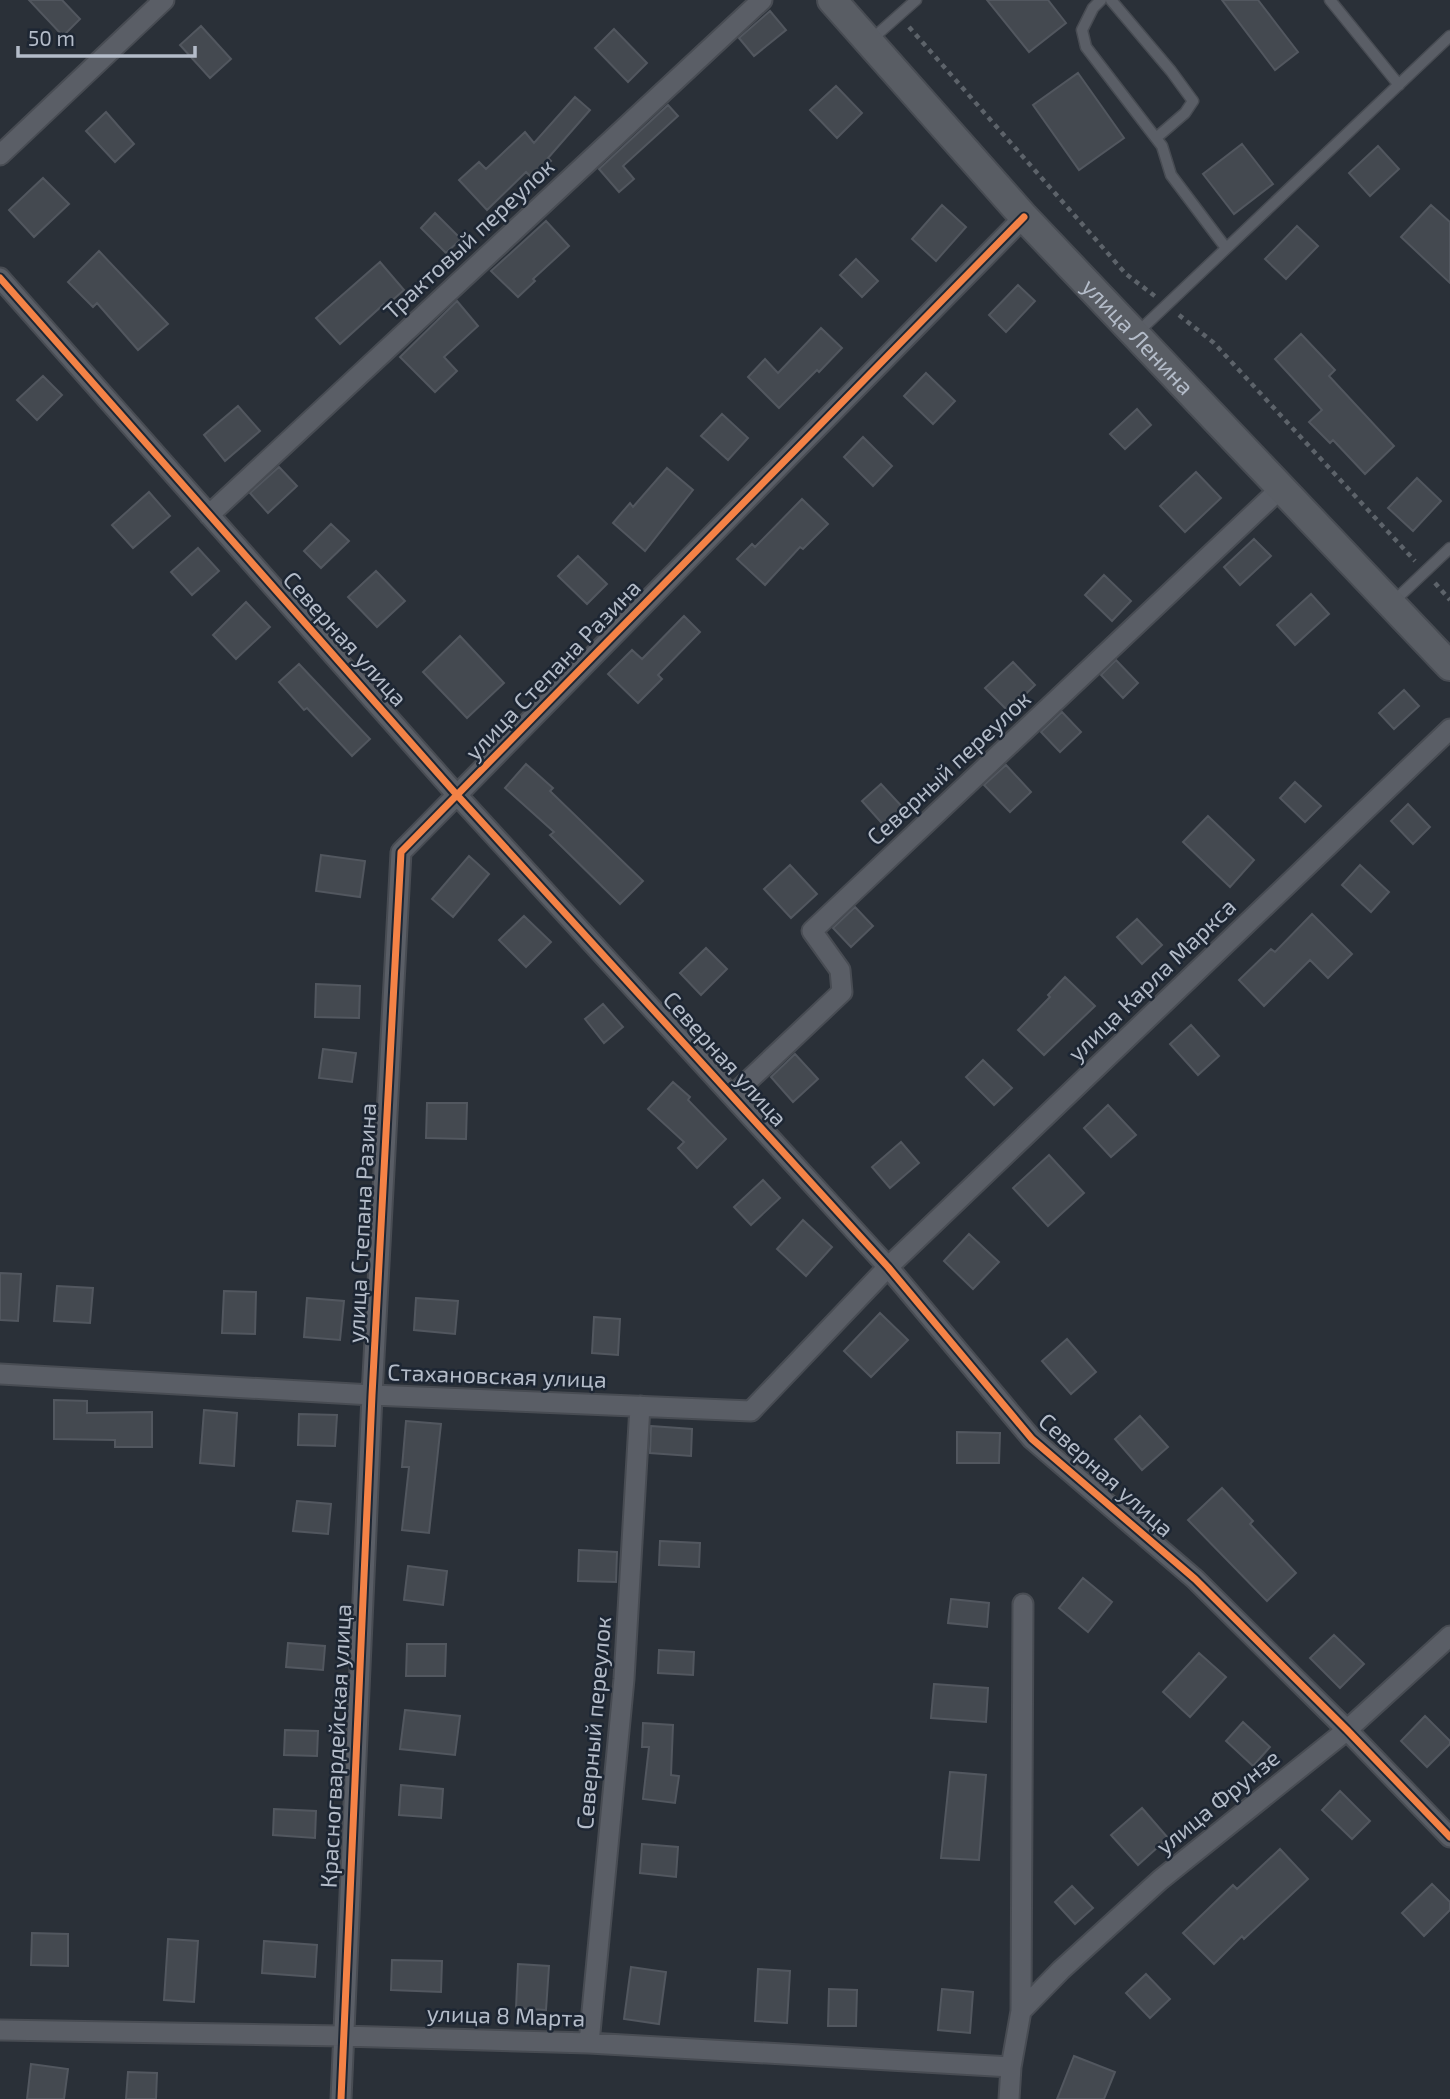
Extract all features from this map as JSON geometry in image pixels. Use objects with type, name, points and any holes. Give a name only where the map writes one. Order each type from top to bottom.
[{"type":"main road","name":"улица Ленина","points":[[832,0],[1024,217],[1450,666]]},
{"type":"street","points":[[0,155],[163,0]]},
{"type":"street","name":"Трактовый переулок","points":[[209,515],[762,0]]},
{"type":"street","name":"улица Степана Разина","points":[[372,1395],[401,852],[1024,217]]},
{"type":"street","name":"Северная улица","points":[[0,278],[457,794],[888,1267],[1032,1439],[1195,1579],[1450,1837]]},
{"type":"street","name":"Северный переулок","points":[[732,1096],[842,992],[840,970],[812,931],[1281,488]]},
{"type":"street","name":"улица Карла Маркса","points":[[888,1267],[1450,729]]},
{"type":"street","name":"Стахановская улица","points":[[0,1374],[372,1395],[751,1411],[888,1267]]},
{"type":"street","name":"Красногвардейская улица","points":[[341,2099],[372,1395]]},
{"type":"street","name":"Северный переулок","points":[[589,2043],[624,1679],[640,1406]]},
{"type":"street","points":[[1009,2099],[1011,2067],[1021,2011],[1023,1604]]},
{"type":"street","name":"улица Фрунзе","points":[[1021,2011],[1061,1970],[1160,1880],[1347,1730],[1450,1636]]},
{"type":"street","name":"улица 8 Марта","points":[[0,2030],[589,2043],[1011,2067]]},
{"type":"lane","points":[[869,42],[916,0]]},
{"type":"lane","points":[[1101,0],[1093,8],[1082,30],[1086,47],[1162,146],[1171,175],[1226,248]]},
{"type":"lane","points":[[1111,0],[1193,101],[1185,113],[1156,138]]},
{"type":"lane","points":[[1330,0],[1399,85]]},
{"type":"lane","points":[[1136,334],[1450,36]]},
{"type":"lane","points":[[1391,604],[1450,548]]},
{"type":"building","points":[[29,0],[62,0],[80,19],[63,36]]},
{"type":"building","points":[[987,0],[1048,0],[1066,23],[1029,52]]},
{"type":"building","points":[[1222,0],[1258,0],[1298,52],[1275,70]]},
{"type":"building","points":[[770,11],[786,30],[754,56],[739,38]]},
{"type":"building","points":[[201,26],[231,59],[210,78],[180,45]]},
{"type":"building","points":[[614,29],[647,63],[628,82],[595,48]]},
{"type":"building","points":[[1078,73],[1124,138],[1079,170],[1033,105]]},
{"type":"building","points":[[836,86],[862,113],[837,138],[810,110]]},
{"type":"building","points":[[575,97],[590,110],[548,158],[551,161],[532,178],[526,172],[487,210],[459,180],[479,162],[486,169],[525,132],[534,143]]},
{"type":"building","points":[[668,105],[678,116],[623,166],[634,179],[619,192],[599,169]]},
{"type":"building","points":[[106,112],[134,144],[115,162],[86,131]]},
{"type":"building","points":[[1242,144],[1273,184],[1234,214],[1203,174]]},
{"type":"building","points":[[1378,146],[1399,169],[1370,196],[1349,173]]},
{"type":"building","points":[[43,178],[69,204],[34,237],[9,210]]},
{"type":"building","points":[[942,205],[966,227],[936,261],[912,239]]},
{"type":"building","points":[[1431,205],[1450,222],[1450,283],[1401,237]]},
{"type":"building","points":[[435,213],[461,239],[446,253],[421,228]]},
{"type":"building","points":[[546,221],[569,246],[533,279],[535,281],[518,297],[491,271]]},
{"type":"building","points":[[1297,226],[1318,246],[1286,279],[1265,259]]},
{"type":"building","points":[[99,251],[168,324],[138,350],[97,303],[93,307],[68,282]]},
{"type":"building","points":[[856,259],[878,281],[862,297],[840,275]]},
{"type":"building","points":[[380,262],[404,290],[386,306],[384,304],[340,344],[316,318]]},
{"type":"building","points":[[1018,285],[1035,301],[1006,332],[989,315]]},
{"type":"building","points":[[457,301],[478,326],[444,357],[457,371],[435,392],[400,357]]},
{"type":"building","points":[[821,328],[842,348],[779,408],[748,377],[765,359],[778,373]]},
{"type":"building","points":[[1301,334],[1335,370],[1329,376],[1394,446],[1365,474],[1333,440],[1330,443],[1309,422],[1322,410],[1275,359]]},
{"type":"building","points":[[926,373],[955,401],[933,424],[904,396]]},
{"type":"building","points":[[43,376],[62,395],[37,420],[17,400]]},
{"type":"building","points":[[238,406],[260,431],[225,461],[204,435]]},
{"type":"building","points":[[1137,409],[1151,425],[1125,449],[1110,434]]},
{"type":"building","points":[[722,414],[748,438],[728,460],[701,436]]},
{"type":"building","points":[[863,437],[892,466],[873,486],[844,457]]},
{"type":"building","points":[[279,467],[297,486],[268,513],[250,493]]},
{"type":"building","points":[[667,468],[693,490],[645,551],[613,523],[630,503],[633,507]]},
{"type":"building","points":[[1196,472],[1221,498],[1185,532],[1160,506]]},
{"type":"building","points":[[1417,478],[1441,501],[1413,531],[1388,508]]},
{"type":"building","points":[[149,492],[170,516],[133,548],[112,525]]},
{"type":"building","points":[[802,499],[828,524],[803,549],[800,547],[765,585],[737,559],[752,544],[755,547]]},
{"type":"building","points":[[331,524],[349,541],[321,568],[304,551]]},
{"type":"building","points":[[1254,539],[1271,556],[1240,585],[1224,567]]},
{"type":"building","points":[[198,548],[219,571],[192,595],[171,572]]},
{"type":"building","points":[[578,556],[607,584],[587,604],[558,576]]},
{"type":"building","points":[[376,571],[405,601],[377,627],[348,597]]},
{"type":"building","points":[[1104,575],[1131,601],[1112,621],[1085,595]]},
{"type":"building","points":[[1311,594],[1329,614],[1295,645],[1277,625]]},
{"type":"building","points":[[246,602],[270,627],[236,659],[213,635]]},
{"type":"building","points":[[684,616],[700,632],[658,675],[662,679],[638,703],[608,674],[632,650],[642,659]]},
{"type":"building","points":[[460,636],[504,683],[467,718],[423,672]]},
{"type":"building","points":[[1116,660],[1138,683],[1123,698],[1101,675]]},
{"type":"building","points":[[1013,662],[1035,685],[1008,711],[985,688]]},
{"type":"building","points":[[299,664],[370,739],[352,756],[279,682]]},
{"type":"building","points":[[1404,690],[1419,706],[1394,729],[1379,713]]},
{"type":"building","points":[[1062,712],[1081,732],[1060,752],[1041,732]]},
{"type":"building","points":[[526,764],[553,788],[550,791],[643,881],[620,904],[550,835],[554,832],[505,788]]},
{"type":"building","points":[[1006,765],[1031,792],[1010,812],[984,785]]},
{"type":"building","points":[[1295,782],[1321,806],[1305,822],[1280,798]]},
{"type":"building","points":[[881,784],[907,812],[888,830],[862,801]]},
{"type":"building","points":[[1408,804],[1430,827],[1413,844],[1391,821]]},
{"type":"building","points":[[1208,816],[1254,860],[1230,887],[1183,842]]},
{"type":"building","points":[[321,855],[365,861],[360,897],[316,891]]},
{"type":"building","points":[[469,856],[489,874],[453,917],[432,899]]},
{"type":"building","points":[[790,865],[817,894],[791,918],[764,889]]},
{"type":"building","points":[[1360,865],[1389,892],[1371,912],[1342,885]]},
{"type":"building","points":[[855,907],[873,926],[851,947],[833,928]]},
{"type":"building","points":[[1312,914],[1352,954],[1328,978],[1310,960],[1264,1006],[1239,980],[1271,949],[1275,952]]},
{"type":"building","points":[[524,916],[551,942],[526,967],[499,940]]},
{"type":"building","points":[[1137,919],[1162,945],[1142,964],[1117,937]]},
{"type":"building","points":[[706,948],[727,969],[701,995],[680,973]]},
{"type":"building","points":[[1065,977],[1095,1006],[1044,1055],[1018,1030]]},
{"type":"building","points":[[316,984],[360,986],[359,1018],[315,1017]]},
{"type":"building","points":[[603,1004],[623,1027],[604,1043],[585,1019]]},
{"type":"building","points":[[1191,1025],[1219,1056],[1198,1075],[1170,1044]]},
{"type":"building","points":[[323,1049],[356,1053],[352,1082],[319,1078]]},
{"type":"building","points":[[795,1054],[818,1079],[793,1102],[771,1077]]},
{"type":"building","points":[[983,1060],[1012,1088],[994,1105],[966,1077]]},
{"type":"building","points":[[673,1082],[690,1097],[688,1100],[726,1139],[697,1168],[678,1148],[684,1142],[648,1109]]},
{"type":"building","points":[[427,1103],[467,1103],[466,1139],[426,1138]]},
{"type":"building","points":[[1108,1105],[1136,1135],[1111,1157],[1084,1128]]},
{"type":"building","points":[[901,1142],[919,1163],[890,1188],[872,1167]]},
{"type":"building","points":[[1049,1155],[1084,1193],[1048,1226],[1013,1188]]},
{"type":"building","points":[[763,1180],[780,1198],[751,1225],[734,1207]]},
{"type":"building","points":[[803,1220],[832,1247],[806,1276],[777,1249]]},
{"type":"building","points":[[969,1234],[999,1262],[973,1289],[944,1261]]},
{"type":"building","points":[[0,1273],[21,1274],[18,1321],[0,1320]]},
{"type":"building","points":[[57,1286],[93,1288],[90,1323],[54,1321]]},
{"type":"building","points":[[224,1291],[256,1292],[255,1334],[222,1333]]},
{"type":"building","points":[[307,1298],[344,1301],[340,1340],[304,1337]]},
{"type":"building","points":[[416,1298],[458,1301],[455,1334],[414,1330]]},
{"type":"building","points":[[880,1313],[908,1340],[871,1377],[844,1351]]},
{"type":"building","points":[[594,1317],[620,1319],[618,1355],[592,1353]]},
{"type":"building","points":[[1067,1339],[1096,1372],[1071,1394],[1042,1361]]},
{"type":"building","points":[[54,1400],[87,1401],[87,1413],[152,1412],[152,1447],[115,1447],[115,1440],[54,1439]]},
{"type":"building","points":[[204,1410],[237,1413],[234,1466],[200,1463]]},
{"type":"building","points":[[299,1414],[337,1415],[335,1446],[298,1445]]},
{"type":"building","points":[[1140,1416],[1168,1447],[1142,1470],[1115,1439]]},
{"type":"building","points":[[406,1421],[441,1424],[429,1533],[402,1530],[409,1467],[402,1467]]},
{"type":"building","points":[[651,1426],[692,1429],[691,1456],[650,1453]]},
{"type":"building","points":[[957,1432],[1000,1433],[999,1463],[957,1463]]},
{"type":"building","points":[[1222,1488],[1253,1521],[1250,1524],[1296,1573],[1267,1601],[1188,1520]]},
{"type":"building","points":[[297,1501],[331,1504],[328,1534],[293,1531]]},
{"type":"building","points":[[660,1541],[700,1543],[699,1567],[659,1565]]},
{"type":"building","points":[[579,1550],[617,1552],[616,1582],[578,1581]]},
{"type":"building","points":[[408,1566],[447,1571],[443,1605],[404,1600]]},
{"type":"building","points":[[1083,1578],[1112,1602],[1088,1632],[1059,1608]]},
{"type":"building","points":[[951,1599],[989,1603],[987,1627],[948,1623]]},
{"type":"building","points":[[1334,1635],[1364,1664],[1340,1688],[1310,1658]]},
{"type":"building","points":[[288,1643],[325,1646],[323,1670],[286,1667]]},
{"type":"building","points":[[407,1644],[446,1644],[445,1676],[406,1676]]},
{"type":"building","points":[[659,1650],[694,1652],[693,1675],[658,1673]]},
{"type":"building","points":[[1199,1653],[1226,1677],[1190,1717],[1163,1692]]},
{"type":"building","points":[[934,1684],[988,1688],[986,1722],[931,1718]]},
{"type":"building","points":[[405,1710],[460,1716],[455,1755],[400,1749]]},
{"type":"building","points":[[1425,1716],[1450,1741],[1427,1767],[1401,1741]]},
{"type":"building","points":[[1243,1722],[1270,1747],[1253,1766],[1226,1741]]},
{"type":"building","points":[[643,1723],[673,1725],[671,1775],[679,1776],[675,1803],[643,1799],[649,1747],[642,1747]]},
{"type":"building","points":[[285,1730],[318,1731],[317,1756],[284,1755]]},
{"type":"building","points":[[950,1772],[986,1775],[979,1860],[941,1858]]},
{"type":"building","points":[[401,1785],[443,1789],[441,1818],[399,1815]]},
{"type":"building","points":[[1340,1791],[1370,1821],[1352,1839],[1322,1810]]},
{"type":"building","points":[[1142,1808],[1168,1838],[1138,1865],[1111,1835]]},
{"type":"building","points":[[274,1809],[316,1811],[315,1838],[273,1835]]},
{"type":"building","points":[[642,1844],[678,1847],[676,1877],[640,1873]]},
{"type":"building","points":[[1280,1849],[1308,1879],[1214,1964],[1183,1933],[1233,1885],[1237,1889]]},
{"type":"building","points":[[1432,1884],[1450,1902],[1450,1910],[1424,1936],[1402,1913]]},
{"type":"building","points":[[1072,1886],[1093,1908],[1075,1924],[1055,1902]]},
{"type":"building","points":[[32,1933],[68,1934],[68,1966],[31,1965]]},
{"type":"building","points":[[168,1939],[198,1941],[194,2002],[164,2000]]},
{"type":"building","points":[[264,1941],[317,1945],[315,1977],[262,1973]]},
{"type":"building","points":[[392,1960],[442,1961],[441,1992],[391,1990]]},
{"type":"building","points":[[518,1964],[549,1966],[546,2010],[516,2008]]},
{"type":"building","points":[[631,1967],[666,1972],[659,2024],[624,2019]]},
{"type":"building","points":[[758,1969],[790,1971],[787,2023],[755,2021]]},
{"type":"building","points":[[1146,1974],[1170,1999],[1150,2018],[1126,1993]]},
{"type":"building","points":[[829,1989],[857,1990],[856,2026],[828,2026]]},
{"type":"building","points":[[942,1989],[973,1992],[970,2033],[938,2030]]},
{"type":"building","points":[[1074,2056],[1115,2072],[1104,2099],[1057,2099]]},
{"type":"building","points":[[31,2064],[68,2069],[64,2099],[27,2099]]},
{"type":"building","points":[[128,2072],[157,2073],[156,2099],[126,2099]]},
{"type":"cycle path","points":[[341,2099],[372,1395],[401,852],[1024,217]]},
{"type":"cycle path","points":[[0,278],[457,795],[888,1267],[1032,1439],[1195,1579],[1450,1837]]}]
